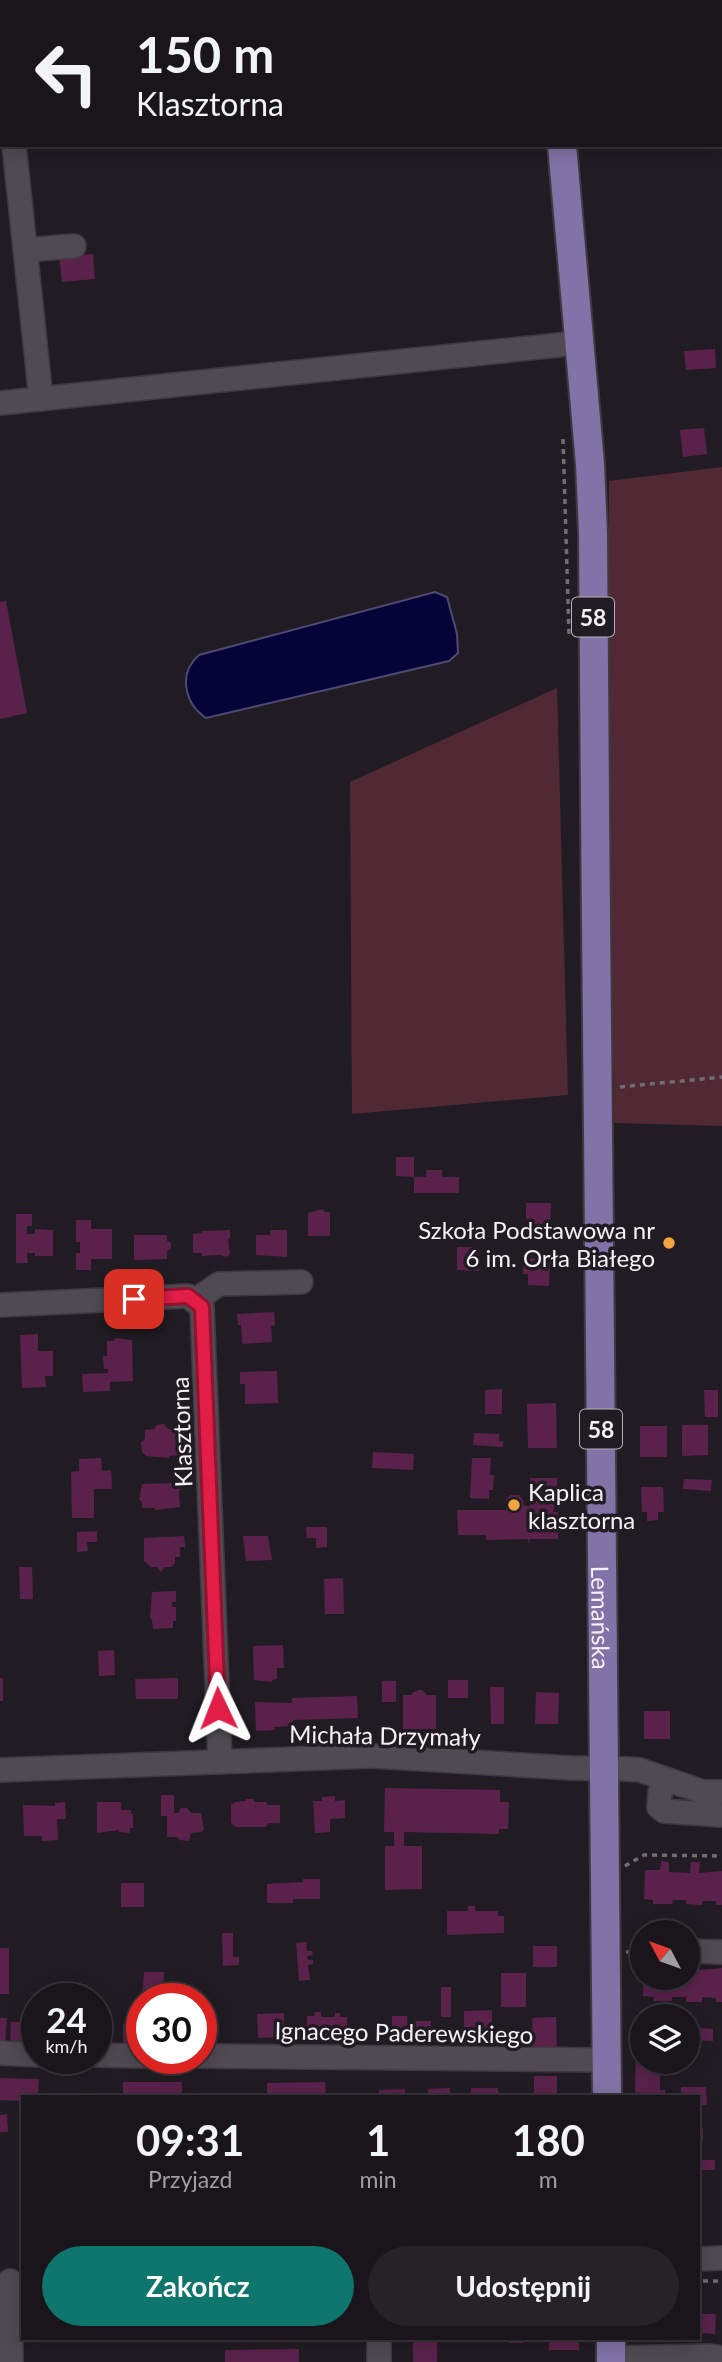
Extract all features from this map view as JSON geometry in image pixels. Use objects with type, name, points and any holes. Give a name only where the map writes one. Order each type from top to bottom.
[{"type":"main road","name":"58","points":[[562,147],[581,341],[593,533],[598,1090]]},
{"type":"main road","name":"Lemańska","points":[[598,1090],[602,1768],[607,2060]]},
{"type":"main road","name":"58","points":[[607,2060],[607,2095]]},
{"type":"street","points":[[14,147],[41,399]]},
{"type":"street","points":[[25,250],[74,246]]},
{"type":"street","points":[[0,403],[581,341]]},
{"type":"street","points":[[0,1305],[188,1296],[194,1301],[219,1284],[301,1282]]},
{"type":"street","name":"Klasztorna","points":[[194,1301],[202,1307],[220,1761]]},
{"type":"street","name":"Michała Drzymały","points":[[0,1770],[373,1756],[640,1770],[703,1792],[721,1804]]},
{"type":"street","points":[[700,1951],[722,1952]]},
{"type":"street","points":[[0,2053],[21,2054]]},
{"type":"street","name":"Ignacego Paderewskiego","points":[[217,2056],[607,2060]]},
{"type":"street","points":[[700,2259],[722,2258]]},
{"type":"street","points":[[11,2281],[11,2362]]},
{"type":"street","points":[[379,2340],[379,2362]]},
{"type":"street","points":[[611,2353],[722,2358]]},
{"type":"path","points":[[598,1090],[722,1077]]},
{"type":"path","points":[[620,1869],[644,1855],[695,1859],[722,1856]]},
{"type":"path","points":[[665,1855],[665,1862]]},
{"type":"path","points":[[700,2281],[722,2281]]},
{"type":"shaded area","points":[[722,467],[722,1126],[614,1123],[614,1075],[607,1044],[609,481]]},
{"type":"shaded area","points":[[435,592],[447,597],[457,634],[458,653],[449,661],[206,718],[189,696],[186,688],[188,670],[199,655]]},
{"type":"shaded area","points":[[557,688],[568,1095],[352,1114],[350,782]]},
{"type":"building","points":[[93,254],[95,279],[62,282],[59,257]]},
{"type":"building","points":[[715,349],[716,368],[686,370],[684,351]]},
{"type":"building","points":[[704,428],[707,454],[683,457],[680,430]]},
{"type":"building","points":[[6,601],[27,713],[0,719],[0,602]]},
{"type":"building","points":[[396,1157],[414,1157],[414,1177],[396,1176]]},
{"type":"building","points":[[426,1170],[442,1170],[442,1177],[459,1177],[459,1193],[414,1193],[414,1177],[426,1177]]},
{"type":"building","points":[[526,1203],[551,1203],[550,1228],[526,1225]]},
{"type":"building","points":[[322,1209],[330,1212],[330,1236],[308,1236],[308,1213]]},
{"type":"building","points":[[16,1214],[32,1214],[32,1226],[27,1226],[27,1234],[35,1234],[35,1229],[53,1230],[53,1256],[27,1253],[28,1263],[16,1263]]},
{"type":"building","points":[[76,1220],[91,1220],[91,1229],[112,1229],[112,1259],[91,1259],[91,1270],[76,1270],[76,1253],[80,1253],[80,1242],[76,1242]]},
{"type":"building","points":[[230,1230],[230,1254],[227,1257],[193,1253],[193,1234]]},
{"type":"building","points":[[270,1230],[287,1230],[287,1257],[256,1255],[256,1235],[270,1235]]},
{"type":"building","points":[[134,1235],[167,1235],[171,1248],[167,1251],[167,1259],[134,1260]]},
{"type":"building","points":[[457,1247],[479,1247],[479,1271],[457,1270]]},
{"type":"building","points":[[524,1259],[550,1259],[549,1286],[528,1285],[528,1274],[523,1274]]},
{"type":"building","points":[[274,1312],[272,1342],[242,1344],[241,1325],[238,1325],[237,1314]]},
{"type":"building","points":[[38,1334],[38,1351],[53,1351],[53,1376],[45,1376],[46,1387],[22,1388],[20,1335]]},
{"type":"building","points":[[116,1338],[132,1340],[133,1381],[110,1382],[110,1391],[83,1392],[82,1374],[108,1373],[108,1369],[104,1369],[103,1356],[107,1356],[107,1341],[114,1341]]},
{"type":"building","points":[[277,1371],[278,1403],[245,1404],[245,1384],[240,1384],[240,1372]]},
{"type":"building","points":[[502,1389],[502,1414],[485,1414],[485,1390]]},
{"type":"building","points":[[704,1390],[718,1390],[718,1417],[705,1417]]},
{"type":"building","points":[[556,1403],[557,1448],[528,1448],[527,1404]]},
{"type":"building","points":[[164,1424],[168,1429],[180,1429],[180,1436],[187,1440],[181,1448],[181,1455],[169,1458],[146,1456],[142,1452],[141,1443],[145,1439],[145,1430]]},
{"type":"building","points":[[682,1425],[708,1425],[708,1455],[682,1456]]},
{"type":"building","points":[[640,1426],[667,1426],[667,1457],[640,1457]]},
{"type":"building","points":[[474,1433],[499,1434],[503,1447],[473,1445]]},
{"type":"building","points":[[373,1452],[414,1454],[413,1470],[372,1468]]},
{"type":"building","points":[[101,1458],[102,1471],[111,1470],[112,1489],[94,1489],[94,1518],[72,1518],[71,1472],[79,1471],[79,1459]]},
{"type":"building","points":[[472,1458],[491,1458],[490,1475],[494,1475],[489,1499],[470,1498]]},
{"type":"building","points":[[530,1478],[557,1478],[558,1508],[554,1508],[553,1512],[558,1512],[558,1539],[530,1539],[529,1544],[528,1539],[486,1540],[486,1535],[458,1535],[457,1510],[506,1510],[506,1500],[510,1495],[519,1495],[524,1506],[530,1506]]},
{"type":"building","points":[[684,1479],[712,1480],[711,1491],[683,1489]]},
{"type":"building","points":[[175,1480],[183,1483],[183,1488],[179,1491],[180,1507],[155,1510],[142,1508],[139,1499],[142,1484],[171,1483]]},
{"type":"building","points":[[641,1487],[663,1487],[664,1512],[658,1512],[658,1520],[647,1521],[647,1512],[642,1512]]},
{"type":"building","points":[[306,1527],[327,1527],[327,1547],[316,1548],[316,1538],[307,1538]]},
{"type":"building","points":[[97,1531],[97,1542],[87,1542],[88,1551],[77,1552],[77,1532]]},
{"type":"building","points":[[184,1536],[185,1547],[180,1547],[180,1557],[175,1557],[175,1563],[171,1567],[165,1567],[161,1572],[144,1561],[144,1538]]},
{"type":"building","points":[[243,1536],[268,1536],[272,1560],[246,1561]]},
{"type":"building","points":[[19,1567],[32,1567],[33,1599],[20,1599]]},
{"type":"building","points":[[343,1578],[344,1614],[325,1614],[324,1579]]},
{"type":"building","points":[[176,1591],[176,1602],[172,1602],[172,1607],[176,1607],[173,1628],[153,1629],[150,1618],[152,1592]]},
{"type":"building","points":[[283,1645],[284,1668],[277,1668],[277,1679],[272,1682],[254,1680],[253,1646]]},
{"type":"building","points":[[114,1650],[115,1675],[99,1676],[98,1651]]},
{"type":"building","points":[[0,1678],[3,1678],[3,1701],[0,1701]]},
{"type":"building","points":[[178,1678],[178,1699],[136,1699],[135,1679]]},
{"type":"building","points":[[448,1680],[468,1680],[468,1698],[448,1698]]},
{"type":"building","points":[[382,1681],[396,1681],[396,1702],[382,1702]]},
{"type":"building","points":[[490,1687],[504,1687],[504,1724],[491,1724]]},
{"type":"building","points":[[418,1690],[427,1695],[436,1695],[436,1729],[403,1729],[403,1695],[412,1695]]},
{"type":"building","points":[[536,1692],[559,1693],[558,1724],[535,1724]]},
{"type":"building","points":[[357,1696],[358,1718],[293,1720],[293,1726],[256,1731],[255,1702],[292,1703],[292,1698]]},
{"type":"building","points":[[644,1711],[670,1711],[670,1739],[644,1739]]},
{"type":"building","points":[[385,1788],[500,1790],[500,1802],[509,1802],[508,1829],[499,1829],[499,1834],[404,1832],[404,1846],[422,1846],[422,1889],[385,1890],[385,1846],[394,1846],[394,1832],[384,1832]]},
{"type":"building","points":[[161,1795],[174,1795],[174,1813],[178,1813],[181,1808],[187,1808],[191,1813],[201,1813],[204,1830],[191,1833],[189,1841],[167,1837],[167,1816],[161,1816]]},
{"type":"building","points":[[335,1796],[335,1801],[345,1800],[345,1818],[330,1819],[330,1832],[315,1833],[313,1801]]},
{"type":"building","points":[[246,1799],[280,1805],[280,1823],[269,1823],[266,1827],[236,1827],[231,1823],[231,1805]]},
{"type":"building","points":[[65,1802],[66,1819],[57,1819],[58,1840],[42,1841],[42,1836],[24,1836],[23,1805],[55,1806],[55,1803]]},
{"type":"building","points":[[97,1802],[121,1802],[121,1810],[131,1810],[133,1828],[130,1828],[130,1833],[119,1830],[97,1833]]},
{"type":"building","points":[[661,1861],[669,1862],[669,1872],[690,1873],[691,1862],[700,1862],[699,1873],[722,1871],[722,1905],[716,1905],[716,1901],[702,1901],[702,1905],[686,1904],[686,1900],[673,1900],[672,1904],[653,1904],[653,1900],[644,1899],[645,1870],[660,1870]]},
{"type":"building","points":[[303,1879],[320,1879],[320,1899],[267,1903],[267,1884],[303,1882]]},
{"type":"building","points":[[121,1883],[144,1883],[144,1907],[121,1907]]},
{"type":"building","points":[[468,1906],[475,1906],[475,1911],[498,1911],[498,1916],[504,1916],[504,1933],[447,1935],[447,1911],[468,1911]]},
{"type":"building","points":[[222,1933],[233,1933],[233,1957],[239,1957],[239,1965],[223,1966]]},
{"type":"building","points":[[306,1942],[307,1951],[312,1951],[313,1955],[307,1956],[308,1960],[313,1960],[313,1964],[308,1965],[310,1980],[299,1981],[296,1943]]},
{"type":"building","points":[[533,1946],[557,1946],[557,1967],[533,1967]]},
{"type":"building","points":[[0,1948],[9,1948],[9,1994],[0,1994]]},
{"type":"building","points":[[722,1968],[722,2002],[716,2002],[716,1998],[702,1997],[702,2002],[686,2002],[686,1997],[672,1997],[672,2001],[653,2001],[654,1997],[643,1996],[643,1990],[700,1990],[700,1970]]},
{"type":"building","points":[[144,1972],[164,1972],[164,1983],[143,1983]]},
{"type":"building","points":[[501,1973],[526,1973],[526,2007],[501,2007]]},
{"type":"building","points":[[441,1987],[451,1987],[451,2017],[441,2017]]},
{"type":"building","points":[[492,2010],[492,2044],[464,2045],[464,2011]]},
{"type":"building","points":[[315,2012],[321,2012],[321,2017],[335,2017],[335,2013],[340,2013],[340,2017],[347,2017],[347,2039],[307,2038],[307,2016],[314,2016]]},
{"type":"building","points":[[284,2013],[284,2037],[258,2038],[257,2014]]},
{"type":"building","points":[[392,2016],[407,2016],[407,2021],[431,2021],[431,2047],[404,2047],[404,2032],[392,2033]]},
{"type":"building","points":[[556,2017],[557,2047],[533,2048],[532,2018]]},
{"type":"building","points":[[0,2018],[7,2018],[5,2045],[0,2044]]},
{"type":"building","points":[[11,2022],[21,2022],[21,2044],[10,2044]]},
{"type":"building","points":[[123,2024],[126,2024],[126,2046],[123,2046]]},
{"type":"building","points":[[700,2028],[713,2029],[713,2041],[700,2040]]},
{"type":"building","points":[[635,2074],[660,2074],[660,2090],[665,2090],[665,2095],[635,2092]]},
{"type":"building","points":[[534,2076],[557,2076],[557,2095],[534,2095]]},
{"type":"building","points":[[0,2078],[39,2079],[38,2095],[21,2095],[21,2101],[0,2100]]},
{"type":"building","points":[[123,2082],[182,2082],[182,2095],[123,2095]]},
{"type":"building","points":[[325,2082],[326,2095],[267,2095],[267,2083]]},
{"type":"building","points":[[681,2087],[706,2087],[707,2105],[700,2105],[700,2095],[681,2095]]},
{"type":"building","points":[[450,2088],[450,2095],[428,2095],[428,2089]]},
{"type":"building","points":[[471,2088],[498,2088],[499,2095],[471,2095]]},
{"type":"building","points":[[405,2089],[405,2095],[379,2095],[379,2090]]},
{"type":"building","points":[[7,2114],[8,2132],[0,2132],[0,2115]]},
{"type":"building","points":[[700,2127],[703,2128],[703,2141],[700,2140]]},
{"type":"building","points":[[700,2160],[715,2160],[715,2170],[700,2170]]},
{"type":"building","points":[[701,2314],[716,2314],[715,2334],[701,2333]]},
{"type":"building","points":[[57,2340],[84,2340],[84,2342]]},
{"type":"building","points":[[413,2340],[437,2340],[437,2362],[413,2362]]},
{"type":"building","points":[[509,2340],[523,2340],[523,2343],[509,2343]]},
{"type":"building","points":[[549,2340],[579,2340],[579,2350],[549,2350]]},
{"type":"building","points":[[299,2349],[299,2362],[225,2362],[225,2350]]},
{"type":"place","name":"Szkoła Podstawowa nr 6 im. Orła Białego","points":[[669,1243]]},
{"type":"place","name":"Kaplica klasztorna","points":[[514,1505]]},
{"type":"route","points":[[134,1299],[188,1296],[202,1307],[218,1708]]}]
